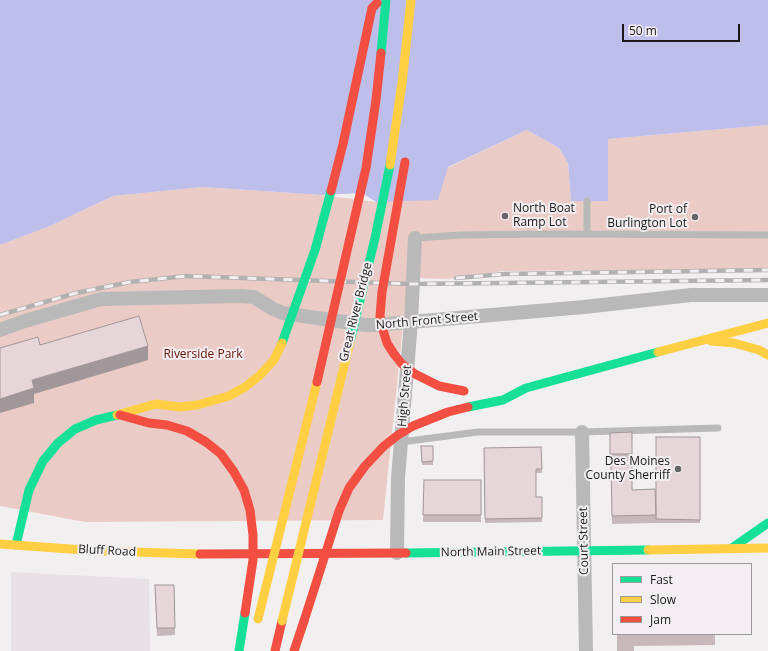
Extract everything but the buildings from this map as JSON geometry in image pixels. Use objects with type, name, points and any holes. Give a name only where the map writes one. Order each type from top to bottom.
[{"type":"main road","points":[[16,545],[29,490],[43,461],[58,443],[75,429],[96,420],[156,404],[180,407],[214,401],[245,387],[259,376],[274,360],[285,338],[315,250],[343,144],[372,8],[379,0]]},
{"type":"main road","name":"Great River Bridge","points":[[257,622],[328,336],[366,168],[376,100],[386,0]]},
{"type":"main road","points":[[411,0],[413,61]]},
{"type":"main road","name":"Great River Bridge","points":[[275,651],[375,238],[384,195],[390,166],[402,83],[411,0]]},
{"type":"main road","points":[[406,156],[382,292],[380,316],[383,330],[387,343],[394,354],[402,364],[415,374],[426,381],[439,386],[467,391]]},
{"type":"main road","points":[[294,651],[339,511],[349,488],[365,466],[384,446],[398,435],[413,426],[448,412],[503,400],[526,388],[700,340],[768,323]]},
{"type":"main road","points":[[700,340],[734,343],[759,350],[768,356]]},
{"type":"main road","points":[[507,388],[526,388]]},
{"type":"main road","points":[[116,415],[149,423],[167,425],[187,432],[206,442],[221,454],[234,472],[244,490],[250,510],[253,535],[253,560],[239,651]]},
{"type":"main road","points":[[732,548],[768,523]]},
{"type":"main road","name":"Bluff Road","points":[[0,544],[98,551],[215,554]]},
{"type":"main road","name":"North Main Street","points":[[215,554],[768,548]]},
{"type":"street","name":"High Street","points":[[397,553],[400,442],[411,322],[415,238]]},
{"type":"street","name":"North Front Street","points":[[0,330],[24,321],[101,298],[240,296],[254,298],[283,313],[365,325],[584,307],[691,295],[768,295]]},
{"type":"street","name":"Court Street","points":[[582,432],[586,651]]},
{"type":"lane","points":[[588,201],[588,234]]},
{"type":"lane","points":[[415,238],[471,235],[588,234],[768,235]]},
{"type":"lane","points":[[400,442],[478,432],[582,432],[718,428]]},
{"type":"shaded area","points":[[11,572],[149,579],[150,651],[11,651]]},
{"type":"green space","name":"Riverside Park","points":[[768,125],[768,269],[503,271],[448,279],[408,278],[383,520],[85,522],[0,506],[0,245],[50,226],[113,196],[203,187],[322,195],[376,202],[527,130],[559,148],[568,163],[571,201],[608,200],[608,139]]},
{"type":"water","points":[[0,0],[768,0],[768,125],[608,139],[608,201],[571,201],[568,163],[559,148],[527,130],[448,167],[438,200],[376,202],[362,193],[322,195],[203,187],[113,196],[50,226],[0,245]]},
{"type":"railway","points":[[456,278],[504,274],[768,270]]},
{"type":"railway","points":[[0,315],[76,293],[130,282],[186,276],[412,284],[768,280]]},
{"type":"traffic: fast","points":[[381,53],[386,0]]},
{"type":"traffic: fast","points":[[350,342],[375,238],[390,165]]},
{"type":"traffic: fast","points":[[282,343],[315,250],[331,191]]},
{"type":"traffic: fast","points":[[468,407],[503,400],[526,388],[658,352]]},
{"type":"traffic: fast","points":[[16,545],[29,490],[43,461],[58,443],[75,429],[96,420],[117,415]]},
{"type":"traffic: fast","points":[[732,548],[768,523]]},
{"type":"traffic: fast","points":[[406,553],[648,550]]},
{"type":"traffic: fast","points":[[239,651],[245,613]]},
{"type":"traffic: slow","points":[[390,165],[402,83],[411,0]]},
{"type":"traffic: slow","points":[[658,352],[768,323]]},
{"type":"traffic: slow","points":[[711,341],[734,343],[759,350],[768,355]]},
{"type":"traffic: slow","points":[[282,621],[350,342]]},
{"type":"traffic: slow","points":[[117,415],[156,404],[180,407],[197,405],[229,396],[245,387],[259,376],[274,360],[282,343]]},
{"type":"traffic: slow","points":[[258,619],[317,382]]},
{"type":"traffic: slow","points":[[0,544],[98,551],[200,554]]},
{"type":"traffic: slow","points":[[648,550],[768,548]]},
{"type":"traffic: jam","points":[[331,191],[343,144],[372,8],[377,3]]},
{"type":"traffic: jam","points":[[317,382],[366,168],[381,53]]},
{"type":"traffic: jam","points":[[405,162],[382,292],[380,316],[383,330],[387,343],[394,354],[402,364],[415,374],[439,386],[464,391]]},
{"type":"traffic: jam","points":[[304,621],[339,511],[349,488],[365,466],[384,446],[413,426],[448,412],[468,407]]},
{"type":"traffic: jam","points":[[120,415],[187,431],[206,442],[221,454],[234,472],[244,490],[250,510],[253,535],[253,560],[245,613]]},
{"type":"traffic: jam","points":[[200,554],[406,553]]},
{"type":"traffic: jam","points":[[275,651],[282,621]]},
{"type":"traffic: jam","points":[[294,651],[304,621]]},
{"type":"place","name":"North Boat Ramp Lot","points":[[505,216]]},
{"type":"place","name":"Port of Burlington Lot","points":[[695,217]]},
{"type":"place","name":"Des Moines County Sherriff","points":[[678,469]]}]
